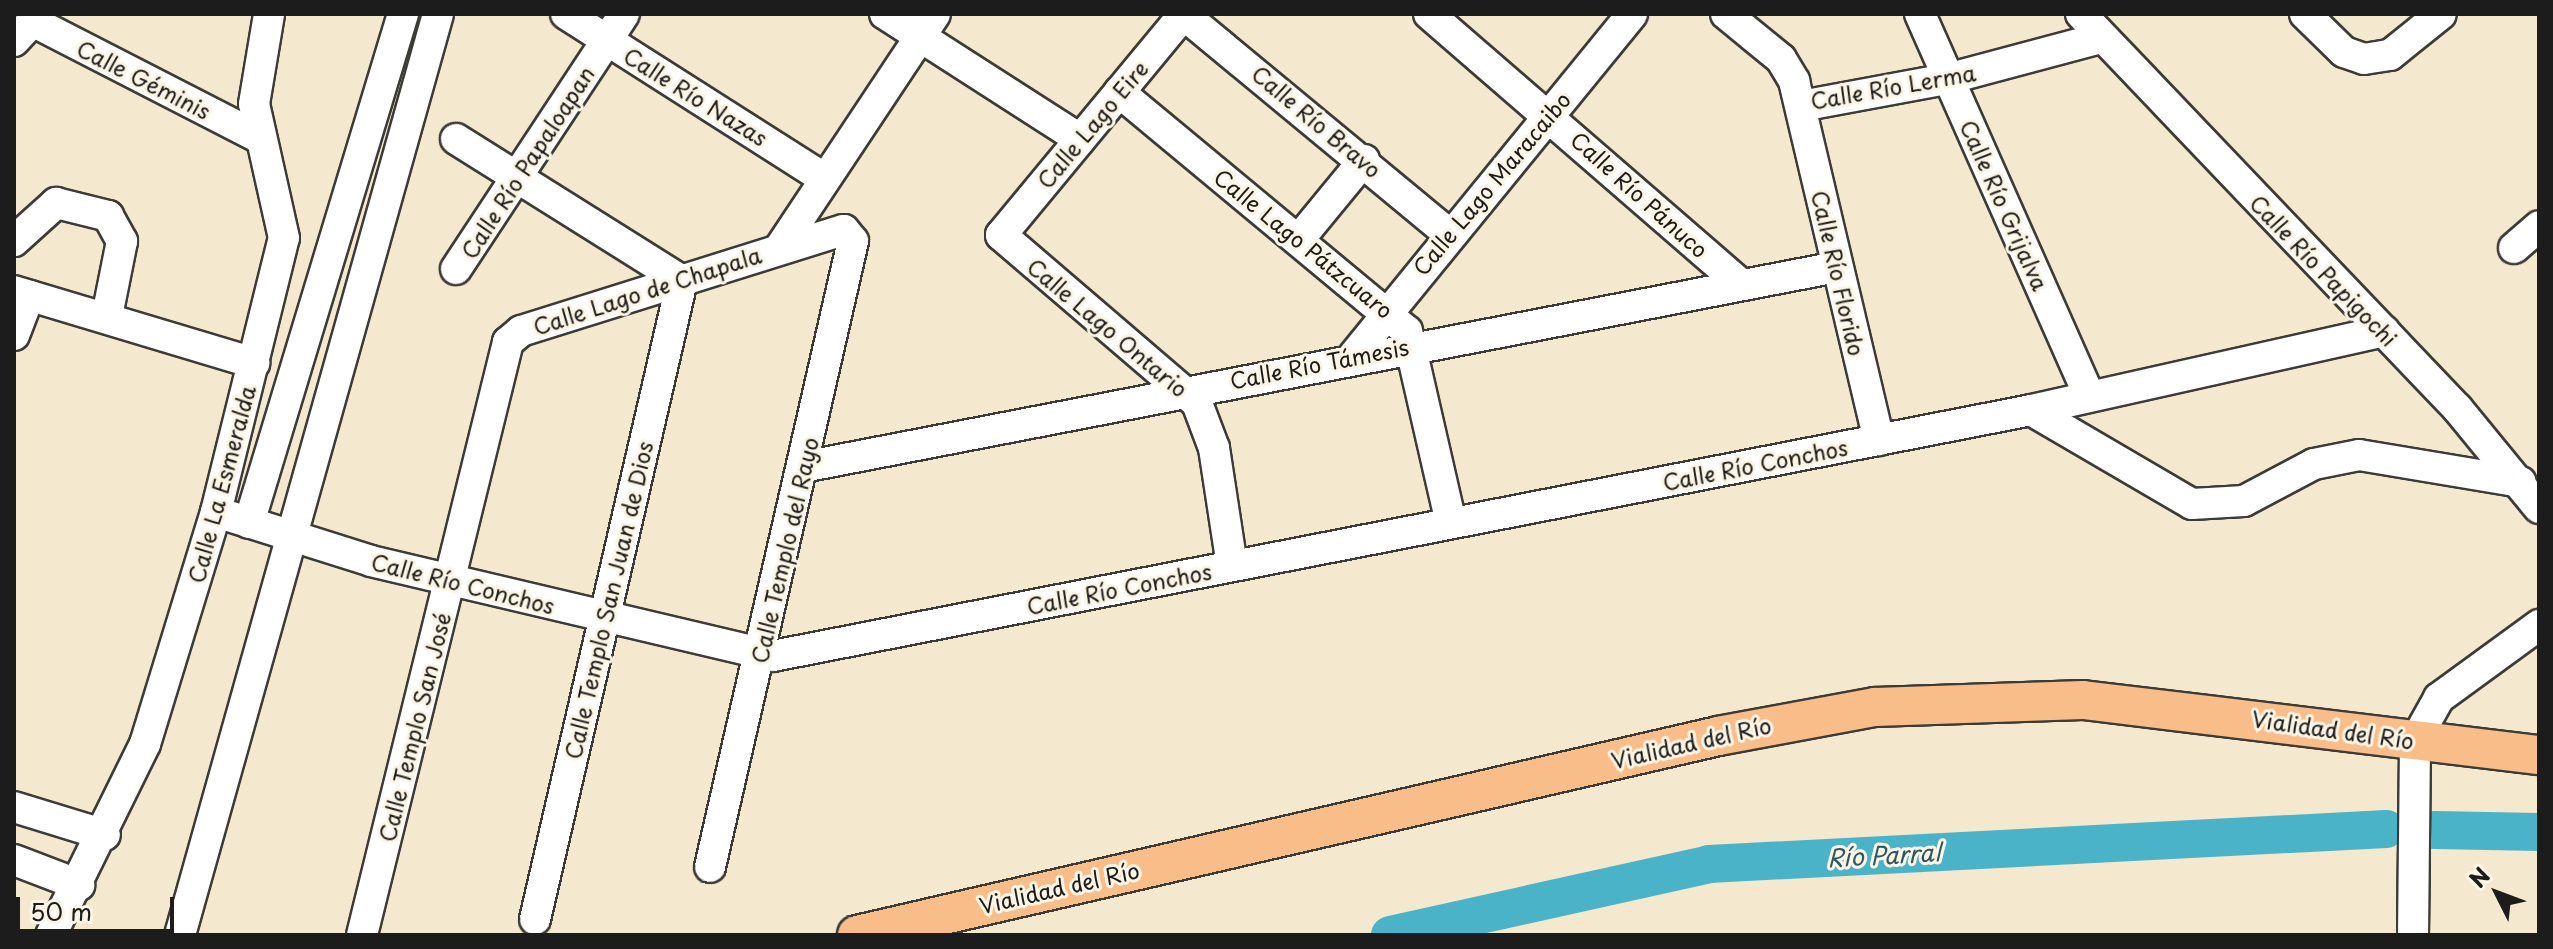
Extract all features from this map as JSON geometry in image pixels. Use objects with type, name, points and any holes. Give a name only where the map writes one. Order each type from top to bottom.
[{"type":"main road","name":"Vialidad del Río","points":[[857,935],[1703,739],[1875,707],[2083,700],[2539,755]]},
{"type":"street","name":"Calle La Esmeralda","points":[[51,935],[105,835],[145,744],[216,512],[284,238],[256,136],[257,71],[269,14]]},
{"type":"street","points":[[249,523],[403,14]]},
{"type":"street","points":[[180,935],[287,535],[438,14]]},
{"type":"street","name":"Calle Río Nazas","points":[[566,14],[825,179]]},
{"type":"street","name":"Calle Río Papaloapan","points":[[456,269],[624,14]]},
{"type":"street","points":[[885,14],[928,24],[1080,139]]},
{"type":"street","name":"Calle Lago Eire","points":[[1001,235],[1183,14]]},
{"type":"street","name":"Calle Río Bravo","points":[[1183,14],[1364,160],[1448,233]]},
{"type":"street","name":"Calle Río Pánuco","points":[[1429,14],[1550,112],[1740,283]]},
{"type":"street","name":"Calle Lago Maracaibo","points":[[1354,355],[1448,233],[1632,14]]},
{"type":"street","name":"Calle Río Lerma","points":[[1726,14],[1781,59],[1801,106],[1947,79],[2101,38]]},
{"type":"street","name":"Calle Río Grijalva","points":[[1920,14],[2089,396]]},
{"type":"street","name":"Calle Río Papigochi","points":[[2081,14],[2384,331],[2521,482],[2539,508]]},
{"type":"street","points":[[2305,14],[2344,52],[2364,59],[2390,55],[2441,14]]},
{"type":"street","name":"Calle Lago de Chapala","points":[[781,246],[928,24]]},
{"type":"street","name":"Calle Géminis","points":[[28,25],[256,136]]},
{"type":"street","name":"Calle Lago Pátzcuaro","points":[[1119,92],[1387,309],[1415,345],[1451,523]]},
{"type":"street","name":"Calle Río Florido","points":[[1801,106],[1879,440]]},
{"type":"street","points":[[456,139],[682,281]]},
{"type":"street","points":[[1300,238],[1364,160]]},
{"type":"street","points":[[14,241],[56,203],[108,216],[122,241],[107,316]]},
{"type":"street","points":[[2514,248],[2539,226]]},
{"type":"street","name":"Calle Lago de Chapala","points":[[513,334],[838,229],[849,234]]},
{"type":"street","name":"Calle Templo del Rayo","points":[[710,867],[803,467],[849,234]]},
{"type":"street","name":"Calle Lago Ontario","points":[[1001,235],[1187,389],[1214,448],[1232,566]]},
{"type":"street","name":"Calle Río Támesis","points":[[803,467],[1354,355],[1837,267]]},
{"type":"street","name":"Calle Templo San Juan de Dios","points":[[535,919],[682,281]]},
{"type":"street","points":[[14,335],[22,294],[107,316],[254,363]]},
{"type":"street","name":"Calle Río Conchos","points":[[216,512],[287,535],[450,579],[760,656],[2031,410],[2384,331]]},
{"type":"street","name":"Calle Templo San José","points":[[362,935],[513,334]]},
{"type":"street","points":[[2031,410],[2192,504],[2244,501],[2314,464],[2359,455],[2521,482]]},
{"type":"street","points":[[2413,935],[2415,741],[2439,698],[2539,625]]},
{"type":"street","points":[[14,807],[105,835]]},
{"type":"street","points":[[14,860],[79,885]]},
{"type":"waterway","name":"Río Parral","points":[[1390,935],[1709,864],[2386,829]]},
{"type":"waterway","name":"Río Parral","points":[[2435,830],[2539,832]]}]
